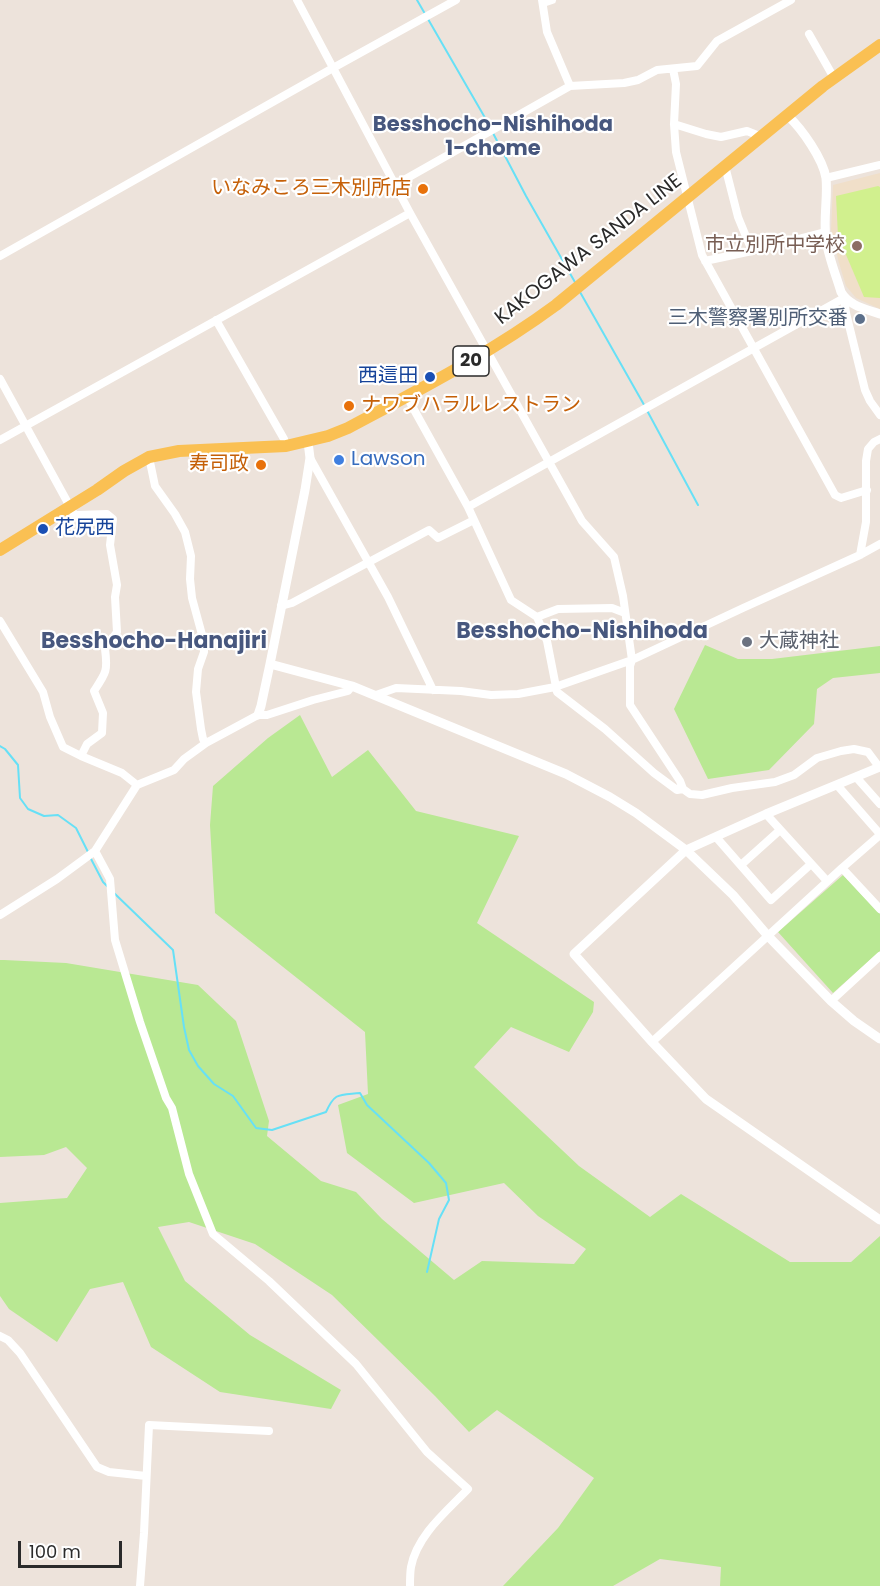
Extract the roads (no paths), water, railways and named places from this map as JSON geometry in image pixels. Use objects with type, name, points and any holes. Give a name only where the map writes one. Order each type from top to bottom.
[{"type":"main road","name":"KAKOGAWA SANDA LINE","points":[[0,550],[124,471],[149,458],[179,451],[286,446],[328,436],[407,397],[488,351],[556,305],[834,78],[880,45]]},
{"type":"street","points":[[297,0],[410,213],[582,521],[614,557],[623,596],[632,660],[630,705],[683,789],[690,794],[702,795],[775,782],[794,775],[817,758],[854,749],[868,752],[880,767],[686,850],[574,954],[706,1099],[880,1220]]},
{"type":"street","points":[[0,256],[456,0]]},
{"type":"street","points":[[552,0],[542,2],[547,32],[570,86]]},
{"type":"street","points":[[395,184],[570,86],[624,83],[638,80],[657,70],[697,66],[717,41],[791,0]]},
{"type":"street","points":[[809,34],[834,78]]},
{"type":"street","points":[[674,69],[676,152],[702,255],[835,495],[841,498],[867,490]]},
{"type":"street","points":[[788,116],[807,140],[821,163],[826,178],[826,241],[844,298],[865,390],[880,415]]},
{"type":"street","points":[[674,124],[706,135],[721,137],[747,131],[762,137]]},
{"type":"street","points":[[826,178],[880,165]]},
{"type":"street","points":[[725,166],[738,217],[752,251]]},
{"type":"street","points":[[0,440],[410,213]]},
{"type":"street","points":[[705,261],[825,232]]},
{"type":"street","points":[[844,298],[852,304],[880,314]]},
{"type":"street","points":[[468,507],[844,298]]},
{"type":"street","points":[[216,320],[286,446]]},
{"type":"street","points":[[0,379],[74,514],[107,514],[113,519],[110,545],[117,585],[115,597],[117,632],[105,649],[107,667],[94,692],[103,712],[102,733],[87,744],[81,756]]},
{"type":"street","points":[[407,397],[468,507],[511,600],[537,617],[547,640],[557,692],[605,729],[654,773],[677,790],[683,789]]},
{"type":"street","points":[[860,555],[866,522],[868,449],[880,439]]},
{"type":"street","points":[[258,715],[310,458],[308,442]]},
{"type":"street","points":[[149,458],[155,486],[175,513],[185,532],[191,556],[192,598],[204,642],[196,692],[203,740],[206,743]]},
{"type":"street","points":[[310,458],[388,597],[433,690]]},
{"type":"street","points":[[281,606],[292,603],[429,530],[438,538],[474,520]]},
{"type":"street","points":[[376,695],[396,688],[491,695],[518,694],[555,687],[632,660],[880,544]]},
{"type":"street","points":[[537,617],[558,609],[612,608],[625,613]]},
{"type":"street","points":[[0,621],[43,692],[50,717],[63,747],[122,773],[137,785]]},
{"type":"street","points":[[270,664],[352,686],[376,695],[576,779],[610,796],[686,850],[733,895],[768,936],[831,1001],[880,1039]]},
{"type":"street","points":[[0,915],[57,879],[94,851],[137,785],[174,770],[184,759],[206,743],[258,715],[267,715],[348,691],[352,686]]},
{"type":"street","points":[[856,777],[880,803]]},
{"type":"street","points":[[652,1042],[880,834],[837,785]]},
{"type":"street","points":[[766,814],[827,881]]},
{"type":"street","points":[[741,865],[780,830]]},
{"type":"street","points":[[716,837],[771,900],[811,864]]},
{"type":"street","points":[[94,851],[110,879],[115,940],[159,1079],[172,1108],[189,1174],[213,1234],[269,1281],[356,1364],[427,1452],[468,1490],[426,1535],[414,1555],[410,1586]]},
{"type":"street","points":[[842,868],[880,909]]},
{"type":"street","points":[[831,1001],[880,956]]},
{"type":"street","points":[[0,1336],[8,1340],[20,1353],[97,1467],[109,1472],[146,1476]]},
{"type":"street","points":[[140,1586],[150,1425],[269,1431]]},
{"type":"waterway","points":[[417,0],[576,284]]},
{"type":"waterway","points":[[580,292],[698,505]]},
{"type":"waterway","points":[[0,746],[18,765],[20,798],[28,809],[44,816],[58,815],[76,828],[88,852]]},
{"type":"waterway","points":[[90,857],[103,882],[109,888]]},
{"type":"waterway","points":[[113,892],[173,950],[189,1050],[198,1066],[214,1084],[233,1096],[256,1128],[272,1130],[326,1112],[338,1096],[360,1093],[367,1105],[429,1163],[446,1183],[449,1200],[439,1219],[427,1272]]},
{"type":"place","name":"いなみころ三木別所店","points":[[423,189]]},
{"type":"place","name":"市立別所中学校","points":[[857,246]]},
{"type":"place","name":"三木警察署別所交番","points":[[860,319]]},
{"type":"place","name":"西這田","points":[[430,377]]},
{"type":"place","name":"ナワブハラルレストラン","points":[[349,406]]},
{"type":"place","name":"Lawson","points":[[339,460]]},
{"type":"place","name":"寿司政","points":[[261,465]]},
{"type":"place","name":"花尻西","points":[[43,529]]},
{"type":"place","name":"大蔵神社","points":[[747,642]]},
{"type":"district","name":"Besshocho-Nishihoda 1-chome","points":[[493,138]]},
{"type":"district","name":"Besshocho-Nishihoda","points":[[582,632]]},
{"type":"district","name":"Besshocho-Hanajiri","points":[[154,642]]}]
